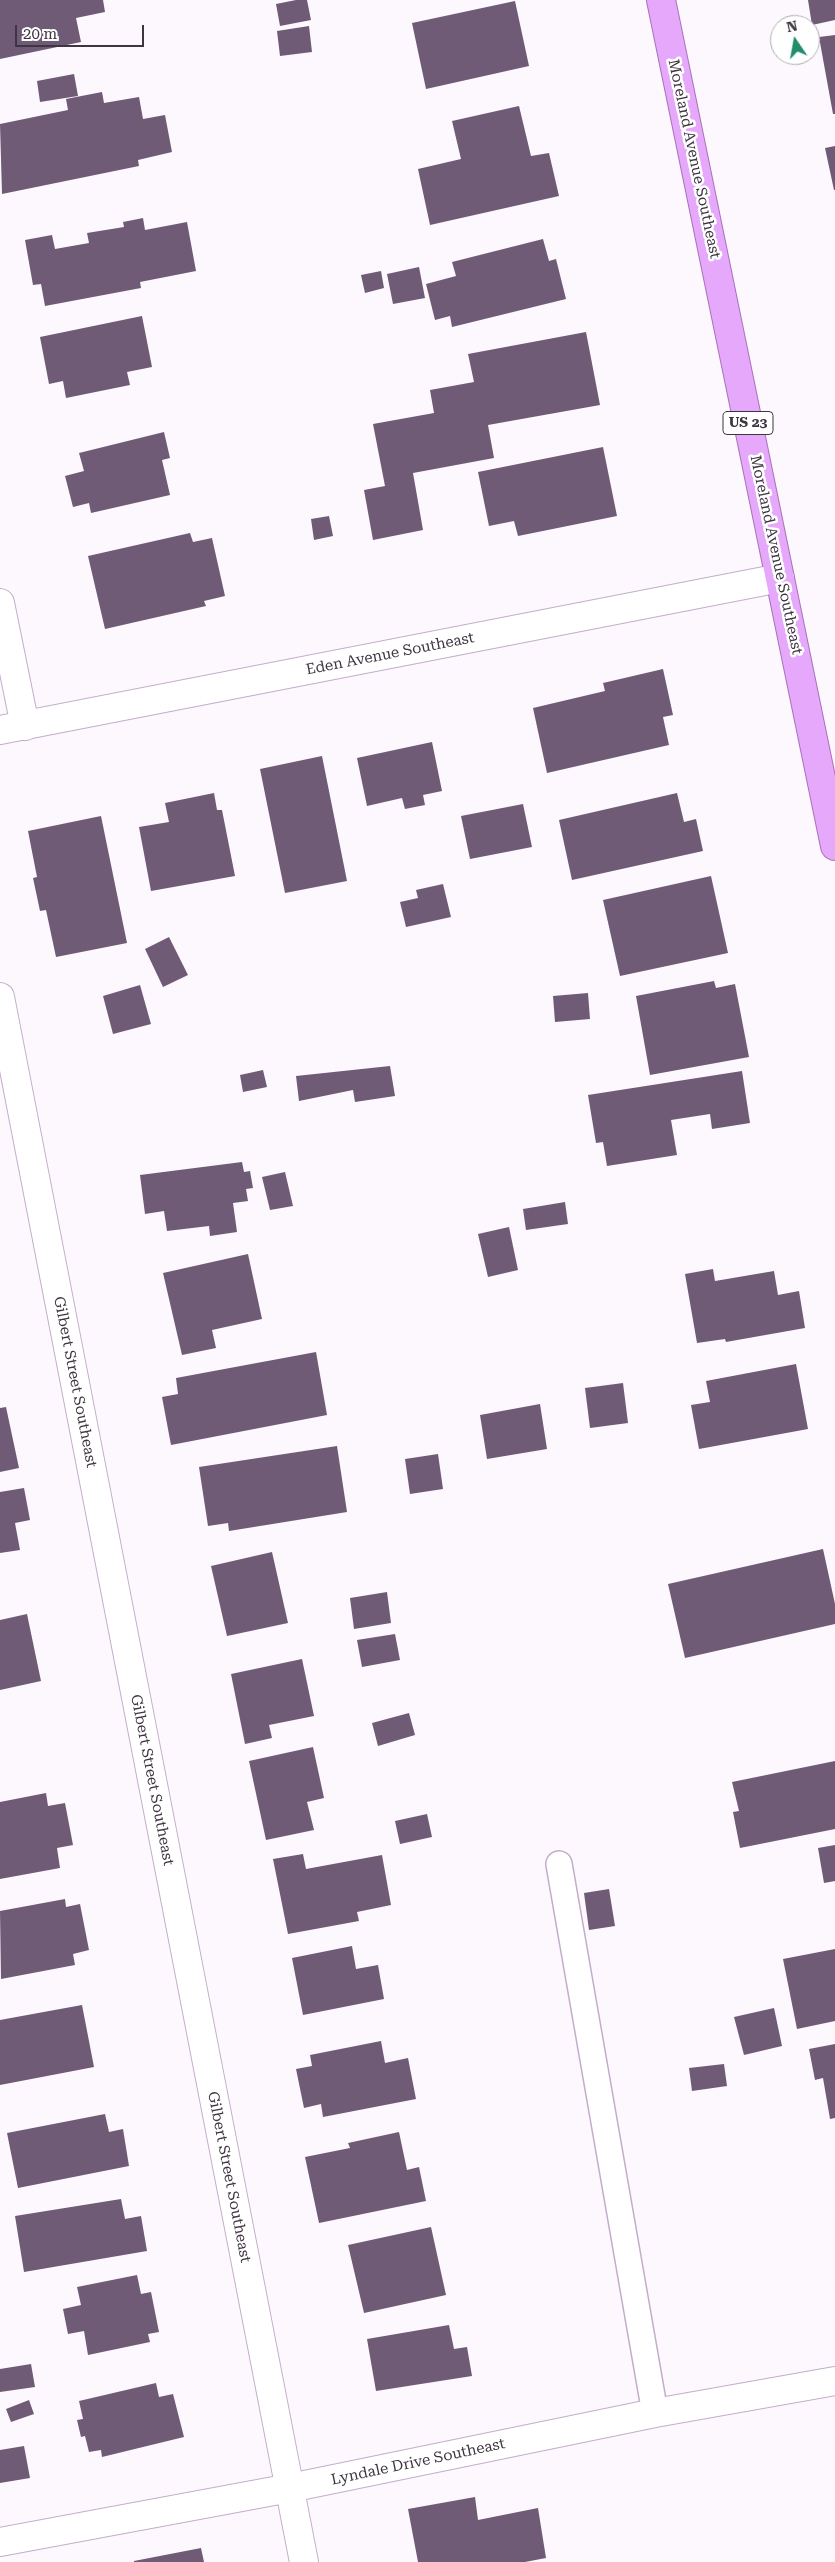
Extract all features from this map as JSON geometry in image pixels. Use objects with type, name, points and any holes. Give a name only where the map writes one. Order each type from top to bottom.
[{"type":"highway","name":"Moreland Avenue Southeast","points":[[661,0],[835,846]]},
{"type":"street","name":"Eden Avenue Southeast","points":[[13,728],[780,578]]},
{"type":"street","points":[[0,602],[13,728]]},
{"type":"street","name":"Gilbert Street Southeast","points":[[0,997],[304,2562]]},
{"type":"street","name":"Lyndale Drive Southeast","points":[[0,2542],[290,2488],[655,2413],[835,2381]]},
{"type":"lane","points":[[560,1864],[655,2413]]},
{"type":"building","points":[[0,0],[103,0],[105,12],[76,18],[81,42],[0,59]]},
{"type":"building","points":[[307,0],[311,20],[280,26],[276,4]]},
{"type":"building","points":[[808,0],[835,0],[835,20],[820,23],[820,15],[810,15]]},
{"type":"building","points":[[515,1],[529,66],[426,89],[412,23]]},
{"type":"building","points":[[309,26],[312,52],[280,56],[277,31]]},
{"type":"building","points":[[835,35],[835,114],[833,114],[820,37]]},
{"type":"building","points":[[74,74],[78,96],[40,102],[37,81]]},
{"type":"building","points":[[102,92],[104,103],[139,97],[143,119],[165,115],[172,152],[138,160],[139,166],[2,194],[0,124],[68,110],[66,99]]},
{"type":"building","points":[[519,106],[531,156],[549,153],[559,196],[430,225],[418,169],[461,159],[452,121]]},
{"type":"building","points":[[835,146],[835,190],[834,190],[825,148]]},
{"type":"building","points":[[143,218],[145,230],[187,222],[196,271],[140,282],[141,288],[45,306],[41,284],[33,285],[25,240],[52,235],[55,249],[89,243],[87,233],[124,227],[123,222]]},
{"type":"building","points":[[543,239],[549,261],[556,259],[566,299],[452,327],[450,316],[435,320],[426,284],[456,276],[452,262]]},
{"type":"building","points":[[419,267],[425,298],[393,304],[387,274]]},
{"type":"building","points":[[381,271],[384,288],[365,293],[361,275]]},
{"type":"building","points":[[142,316],[152,367],[127,372],[130,385],[66,398],[63,381],[49,384],[40,337]]},
{"type":"building","points":[[586,332],[600,405],[488,425],[494,458],[413,473],[423,530],[373,540],[364,490],[385,486],[373,424],[434,413],[430,390],[474,382],[468,354]]},
{"type":"building","points":[[164,432],[170,458],[162,460],[170,495],[91,513],[89,503],[73,507],[65,476],[84,471],[79,453]]},
{"type":"building","points":[[603,447],[617,516],[518,536],[514,521],[489,526],[478,472]]},
{"type":"building","points":[[329,516],[333,536],[314,540],[311,519]]},
{"type":"building","points":[[190,533],[193,542],[212,538],[225,596],[204,601],[206,606],[105,629],[88,556]]},
{"type":"building","points":[[663,669],[673,715],[663,717],[669,745],[547,773],[533,708],[605,691],[603,683]]},
{"type":"building","points":[[432,742],[442,791],[423,795],[425,805],[405,809],[402,798],[367,806],[357,758]]},
{"type":"building","points":[[322,756],[347,881],[285,893],[260,769]]},
{"type":"building","points":[[214,793],[217,810],[222,810],[235,876],[151,891],[139,827],[169,822],[165,803]]},
{"type":"building","points":[[677,793],[684,822],[696,819],[703,851],[572,880],[559,820]]},
{"type":"building","points":[[523,804],[532,847],[470,859],[461,816]]},
{"type":"building","points":[[101,816],[127,943],[56,957],[46,910],[40,911],[33,878],[37,877],[28,831]]},
{"type":"building","points":[[711,876],[728,953],[620,976],[603,900]]},
{"type":"building","points":[[443,884],[451,917],[406,927],[400,902],[418,898],[416,890]]},
{"type":"building","points":[[169,937],[188,975],[163,987],[145,949]]},
{"type":"building","points":[[714,981],[716,988],[735,984],[749,1057],[650,1075],[636,996]]},
{"type":"building","points":[[140,985],[151,1024],[113,1034],[103,996]]},
{"type":"building","points":[[588,993],[590,1019],[555,1022],[553,996]]},
{"type":"building","points":[[390,1066],[395,1096],[355,1102],[353,1090],[299,1101],[296,1076]]},
{"type":"building","points":[[263,1070],[267,1087],[243,1092],[240,1075]]},
{"type":"building","points":[[742,1071],[750,1123],[712,1129],[710,1114],[671,1120],[677,1155],[607,1166],[603,1142],[596,1143],[588,1095]]},
{"type":"building","points":[[242,1162],[244,1172],[250,1171],[253,1188],[246,1189],[248,1201],[233,1203],[237,1232],[210,1236],[209,1226],[167,1231],[164,1211],[145,1214],[140,1175]]},
{"type":"building","points":[[285,1172],[293,1206],[270,1210],[262,1177]]},
{"type":"building","points":[[565,1202],[568,1224],[526,1230],[523,1209]]},
{"type":"building","points":[[509,1227],[518,1270],[488,1277],[478,1234]]},
{"type":"building","points":[[248,1254],[262,1319],[212,1330],[216,1348],[182,1355],[163,1273]]},
{"type":"building","points":[[713,1269],[715,1281],[774,1271],[778,1295],[799,1291],[805,1328],[726,1342],[725,1339],[697,1343],[685,1274]]},
{"type":"building","points":[[316,1352],[327,1415],[171,1445],[162,1397],[178,1394],[176,1378]]},
{"type":"building","points":[[796,1364],[808,1429],[699,1449],[691,1405],[710,1402],[706,1381]]},
{"type":"building","points":[[623,1383],[628,1423],[590,1428],[585,1388]]},
{"type":"building","points":[[540,1404],[547,1449],[487,1459],[480,1415]]},
{"type":"building","points":[[6,1407],[19,1468],[0,1472],[0,1408]]},
{"type":"building","points":[[337,1446],[347,1512],[229,1531],[228,1523],[208,1526],[199,1467]]},
{"type":"building","points":[[438,1454],[443,1489],[410,1494],[405,1459]]},
{"type":"building","points":[[24,1488],[30,1520],[15,1523],[20,1550],[0,1553],[0,1492]]},
{"type":"building","points":[[823,1549],[835,1604],[835,1624],[685,1658],[668,1584]]},
{"type":"building","points":[[272,1552],[288,1623],[227,1636],[211,1566]]},
{"type":"building","points":[[387,1592],[391,1623],[354,1629],[350,1598]]},
{"type":"building","points":[[27,1614],[41,1681],[0,1690],[0,1620]]},
{"type":"building","points":[[395,1634],[400,1660],[362,1667],[357,1640]]},
{"type":"building","points":[[302,1659],[314,1716],[269,1725],[272,1738],[245,1744],[231,1674]]},
{"type":"building","points":[[409,1713],[415,1735],[378,1746],[372,1723]]},
{"type":"building","points":[[313,1747],[324,1798],[307,1802],[314,1830],[266,1840],[249,1761]]},
{"type":"building","points":[[835,1761],[835,1829],[740,1848],[733,1812],[739,1811],[732,1782]]},
{"type":"building","points":[[46,1793],[48,1806],[65,1803],[73,1845],[57,1848],[60,1868],[0,1879],[0,1802]]},
{"type":"building","points":[[427,1814],[432,1837],[400,1844],[395,1821]]},
{"type":"building","points":[[835,1845],[835,1881],[824,1883],[818,1848]]},
{"type":"building","points":[[303,1854],[306,1869],[382,1855],[391,1905],[357,1912],[359,1921],[288,1934],[273,1859]]},
{"type":"building","points":[[609,1889],[615,1926],[589,1930],[584,1893]]},
{"type":"building","points":[[65,1899],[66,1907],[80,1904],[89,1950],[73,1954],[75,1965],[1,1979],[0,1911]]},
{"type":"building","points":[[352,1946],[356,1969],[378,1965],[384,1999],[303,2015],[292,1958]]},
{"type":"building","points":[[835,1949],[835,2021],[797,2029],[783,1959]]},
{"type":"building","points":[[82,2005],[94,2067],[0,2085],[0,2020]]},
{"type":"building","points":[[774,2008],[782,2046],[744,2055],[734,2017]]},
{"type":"building","points":[[381,2041],[385,2063],[408,2058],[416,2099],[323,2117],[321,2104],[304,2108],[296,2069],[312,2066],[310,2055]]},
{"type":"building","points":[[835,2044],[835,2118],[830,2119],[823,2078],[815,2080],[809,2049]]},
{"type":"building","points":[[724,2064],[727,2086],[692,2091],[689,2068]]},
{"type":"building","points":[[105,2114],[109,2132],[123,2129],[129,2166],[18,2188],[7,2133]]},
{"type":"building","points":[[399,2132],[407,2170],[419,2167],[426,2201],[319,2223],[305,2157],[350,2148],[348,2143]]},
{"type":"building","points":[[121,2199],[125,2219],[141,2216],[147,2251],[24,2272],[15,2216]]},
{"type":"building","points":[[431,2227],[446,2295],[364,2313],[348,2245]]},
{"type":"building","points":[[137,2275],[141,2294],[151,2292],[159,2332],[148,2334],[150,2342],[88,2355],[84,2331],[68,2334],[63,2309],[81,2305],[77,2287]]},
{"type":"building","points":[[449,2325],[454,2349],[467,2347],[472,2376],[376,2391],[367,2339]]},
{"type":"building","points":[[31,2364],[35,2387],[0,2392],[0,2369]]},
{"type":"building","points":[[156,2383],[159,2397],[173,2394],[184,2437],[102,2457],[101,2450],[89,2452],[85,2436],[81,2437],[77,2420],[83,2419],[79,2401]]},
{"type":"building","points":[[29,2400],[34,2414],[11,2422],[6,2409]]},
{"type":"building","points":[[24,2446],[30,2478],[0,2483],[0,2450]]},
{"type":"building","points":[[475,2497],[478,2520],[538,2508],[546,2558],[525,2562],[418,2562],[408,2509]]},
{"type":"building","points":[[201,2548],[204,2562],[134,2562],[134,2561]]}]
